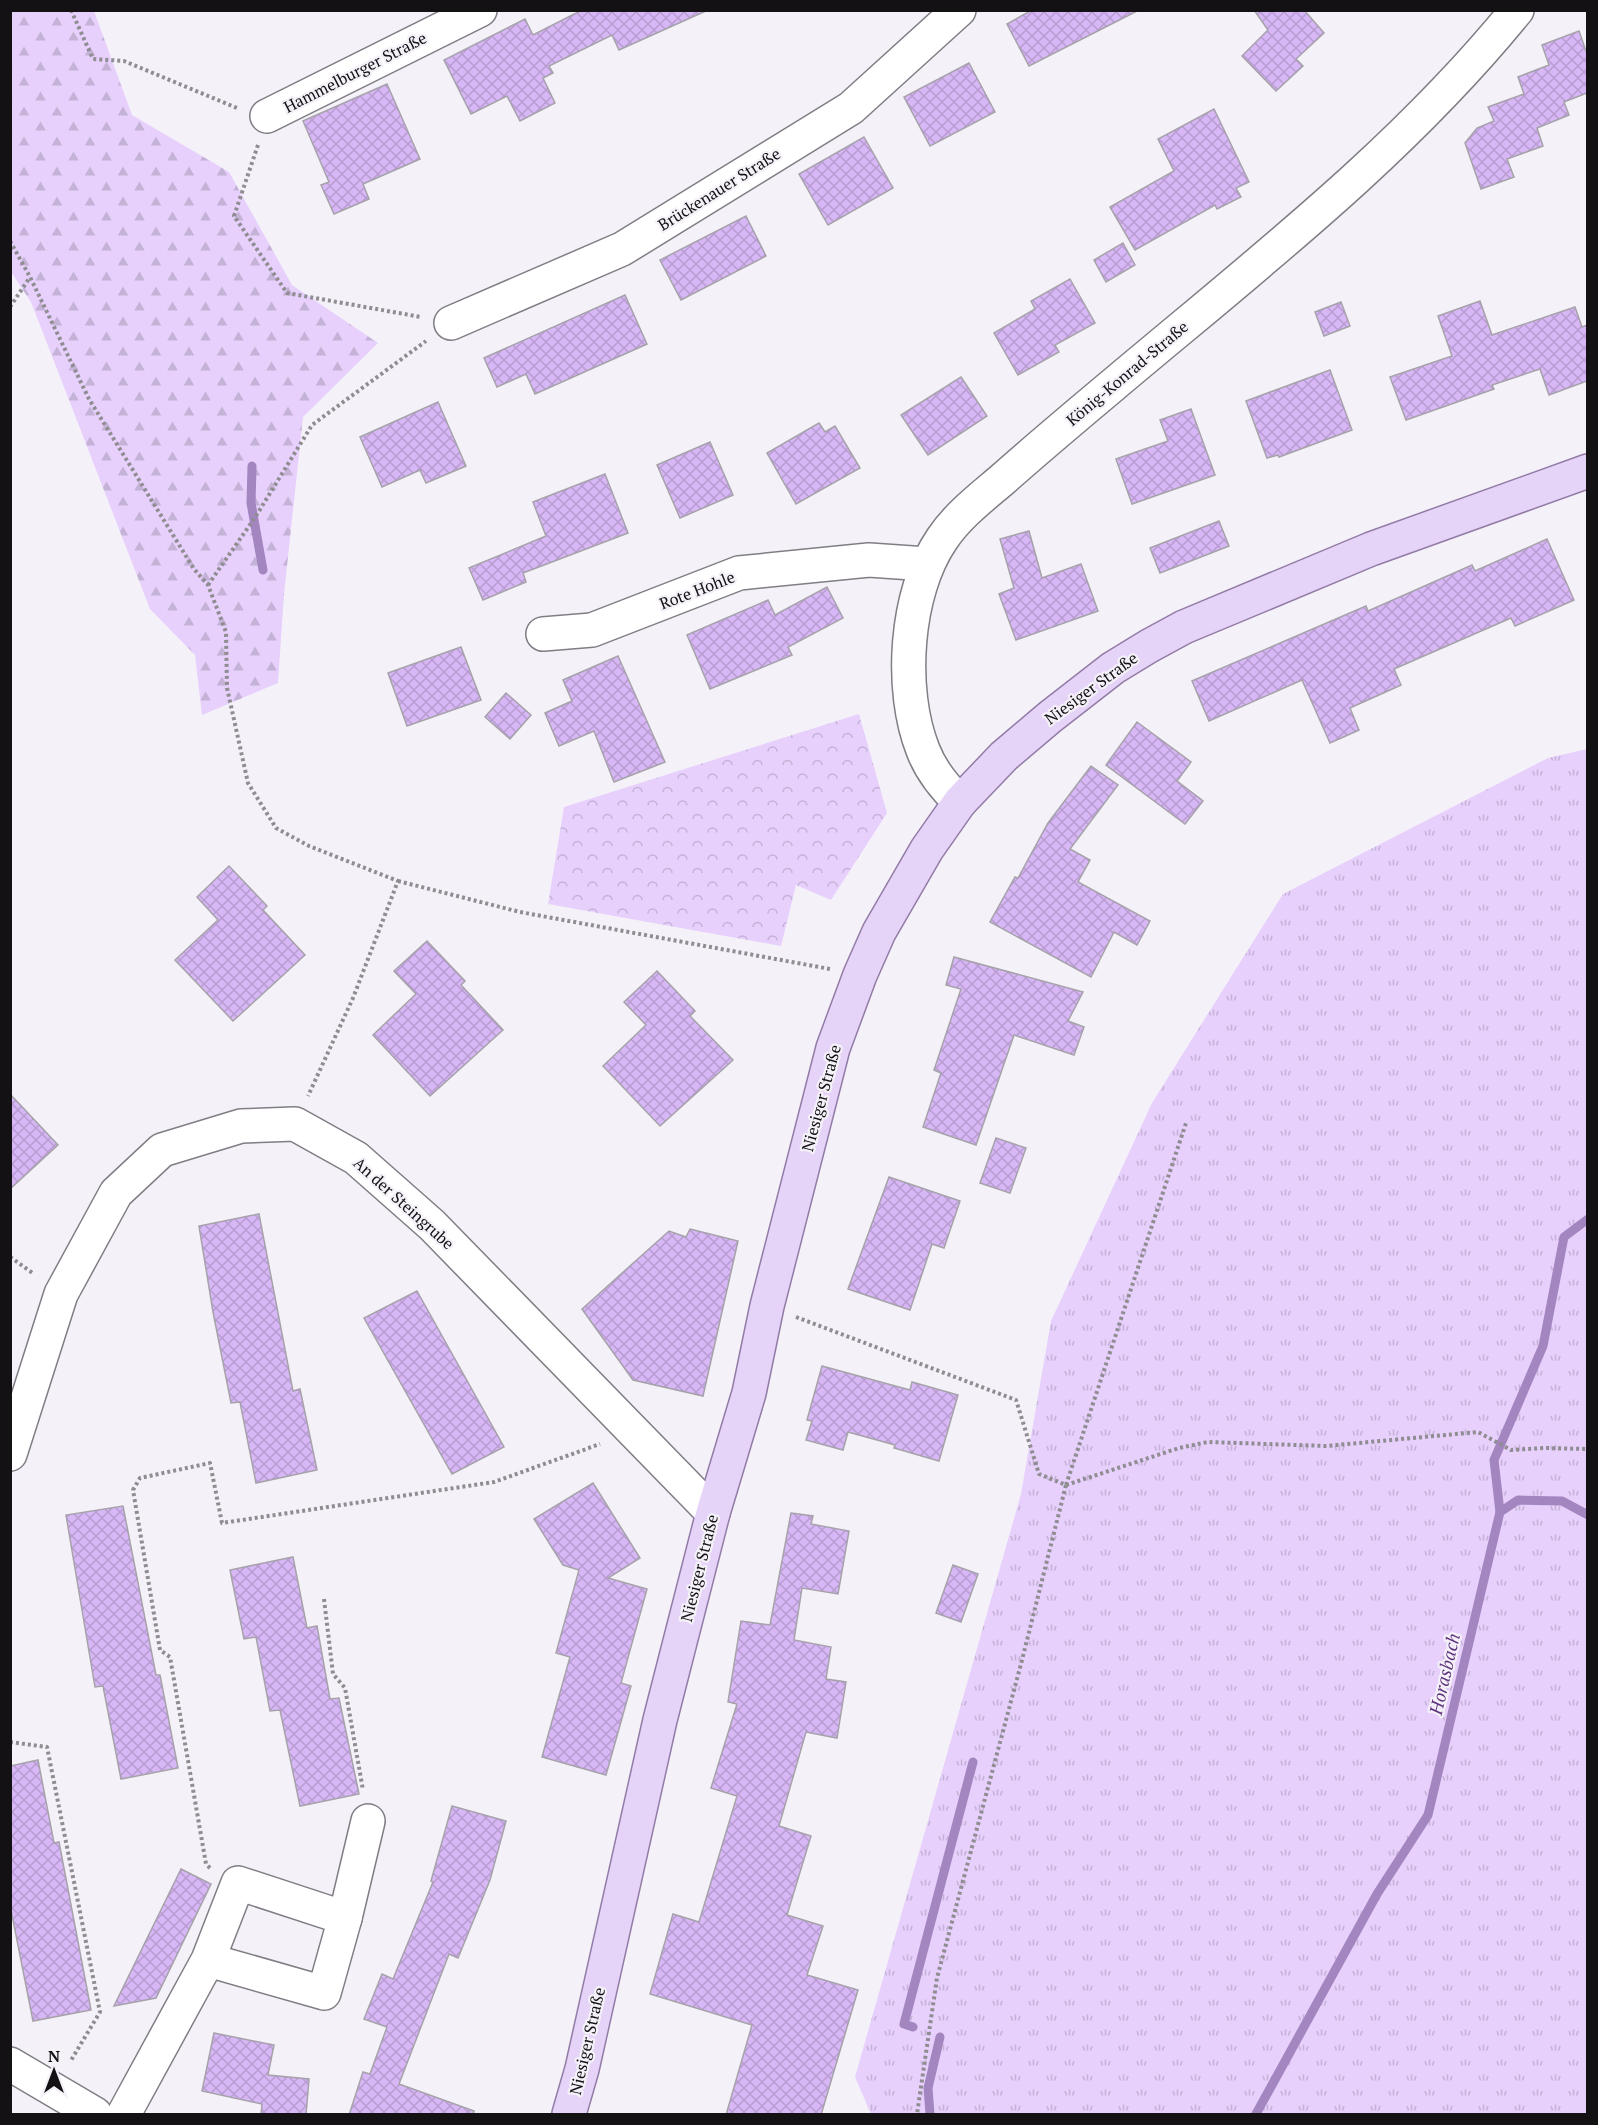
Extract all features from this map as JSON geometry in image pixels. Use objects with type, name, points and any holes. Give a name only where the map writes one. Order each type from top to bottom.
[{"type":"main road","name":"Niesiger Straße","points":[[569,2115],[582,2069],[660,1720],[713,1513],[749,1393],[767,1306],[833,1048],[860,975],[894,906],[927,849],[960,802],[1004,756],[1113,669],[1184,627],[1371,549],[1587,471]]},
{"type":"street","name":"Hammelburger Straße","points":[[267,116],[480,10]]},
{"type":"street","name":"Brückenauer Straße","points":[[451,323],[632,243],[851,108],[959,10]]},
{"type":"street","name":"König-Konrad-Straße","points":[[960,802],[941,784],[924,752],[915,728],[909,672],[916,597],[927,564],[942,538],[978,501],[1055,433],[1306,223],[1388,148],[1449,86],[1517,10]]},
{"type":"street","name":"Rote Hohle","points":[[543,634],[592,630],[739,573],[869,560],[927,564]]},
{"type":"street","name":"An der Steingrube","points":[[295,1124],[356,1158],[432,1225],[713,1513]]},
{"type":"street","points":[[10,1454],[61,1294],[116,1193],[162,1150],[242,1126],[295,1124]]},
{"type":"street","points":[[208,1960],[324,1993],[368,1821]]},
{"type":"street","points":[[124,2115],[208,1960],[238,1883],[345,1918]]},
{"type":"street","points":[[10,2064],[95,2115]]},
{"type":"path","points":[[71,10],[93,59],[124,62],[231,106]]},
{"type":"path","name":"Hammelburger Straße","points":[[267,116],[234,216],[287,293],[451,323]]},
{"type":"path","points":[[10,241],[89,399],[194,569],[208,585],[226,632],[227,688],[248,783],[276,828],[309,846],[398,881],[520,912],[860,975]]},
{"type":"path","points":[[10,307],[30,277]]},
{"type":"path","points":[[208,585],[256,516],[312,425],[451,323]]},
{"type":"path","points":[[295,1124],[352,998],[398,881]]},
{"type":"path","points":[[917,2115],[937,1978],[1066,1485],[1186,1122]]},
{"type":"path","points":[[767,1306],[1016,1400],[1039,1474],[1066,1485],[1179,1448],[1208,1442],[1326,1446],[1478,1432],[1510,1450],[1587,1449]]},
{"type":"path","points":[[235,1891],[206,1864],[170,1657],[160,1650],[133,1490],[140,1478],[210,1463],[222,1523],[494,1482],[635,1432]]},
{"type":"path","points":[[324,1599],[333,1674],[345,1688],[368,1821]]},
{"type":"path","points":[[10,1742],[47,1747],[100,2012],[53,2090]]},
{"type":"green space","points":[[10,11],[94,11],[132,115],[229,172],[292,285],[378,343],[303,417],[284,594],[278,683],[202,715],[195,655],[150,609],[31,302],[11,272]]},
{"type":"green space","points":[[859,714],[887,813],[831,900],[796,885],[781,946],[548,904],[564,807]]},
{"type":"green space","points":[[1587,749],[1587,2114],[871,2114],[855,2077],[1021,1494],[1051,1321],[1152,1103],[1283,894],[1548,758]]},
{"type":"building","points":[[582,10],[708,10],[619,50],[612,35],[549,66],[553,73],[543,78],[555,103],[520,121],[507,96],[471,114],[444,60],[525,19],[533,35]]},
{"type":"building","points":[[1032,10],[1139,10],[1029,66],[1007,24]]},
{"type":"building","points":[[1254,10],[1304,10],[1324,33],[1296,59],[1303,66],[1276,91],[1242,56],[1268,30]]},
{"type":"building","points":[[1579,31],[1587,54],[1587,93],[1564,102],[1569,115],[1537,128],[1543,146],[1507,159],[1514,177],[1481,189],[1465,143],[1477,128],[1494,121],[1488,107],[1524,94],[1518,77],[1549,65],[1542,45]]},
{"type":"building","points":[[969,63],[995,112],[930,146],[904,97]]},
{"type":"building","points":[[387,84],[420,159],[363,184],[369,199],[334,214],[321,185],[329,182],[303,121]]},
{"type":"building","points":[[1214,109],[1249,182],[1236,188],[1241,197],[1217,209],[1215,205],[1135,250],[1110,207],[1174,171],[1158,139]]},
{"type":"building","points":[[864,137],[893,188],[828,225],[799,174]]},
{"type":"building","points":[[746,216],[766,256],[681,300],[660,260]]},
{"type":"building","points":[[1123,243],[1135,265],[1106,282],[1094,260]]},
{"type":"building","points":[[1070,279],[1095,323],[1055,345],[1059,352],[1018,375],[994,333],[1035,309],[1031,301]]},
{"type":"building","points":[[625,295],[647,344],[535,394],[526,374],[497,387],[484,358]]},
{"type":"building","points":[[1480,301],[1492,335],[1575,307],[1582,327],[1587,325],[1587,381],[1549,395],[1540,369],[1492,385],[1494,389],[1406,420],[1390,377],[1452,356],[1438,316]]},
{"type":"building","points":[[1341,302],[1350,326],[1324,336],[1315,312]]},
{"type":"building","points":[[1330,370],[1352,430],[1279,457],[1278,455],[1267,458],[1246,401]]},
{"type":"building","points":[[961,377],[987,416],[928,455],[901,415]]},
{"type":"building","points":[[438,402],[466,466],[426,483],[420,470],[382,487],[360,437]]},
{"type":"building","points":[[1191,409],[1215,475],[1132,504],[1116,459],[1168,441],[1160,420]]},
{"type":"building","points":[[819,423],[825,432],[835,426],[860,468],[796,504],[767,453]]},
{"type":"building","points":[[710,442],[733,495],[680,518],[657,465]]},
{"type":"building","points":[[605,474],[628,533],[523,573],[526,582],[483,600],[469,568],[546,536],[533,502]]},
{"type":"building","points":[[1219,521],[1229,546],[1160,573],[1150,548]]},
{"type":"building","points":[[1029,531],[1042,578],[1081,564],[1098,611],[1016,640],[999,594],[1014,588],[1000,539]]},
{"type":"building","points":[[1547,539],[1574,600],[1515,626],[1511,618],[1394,669],[1401,685],[1350,708],[1359,730],[1330,743],[1302,680],[1209,721],[1192,681],[1366,606],[1368,611],[1472,565],[1475,571]]},
{"type":"building","points":[[827,587],[843,618],[788,647],[792,655],[710,689],[687,635],[768,600],[775,615]]},
{"type":"building","points":[[461,647],[481,700],[407,726],[388,673]]},
{"type":"building","points":[[618,656],[665,762],[614,782],[594,731],[559,746],[545,713],[572,701],[563,680]]},
{"type":"building","points":[[506,693],[531,715],[510,739],[485,717]]},
{"type":"building","points":[[1137,722],[1191,762],[1177,781],[1203,801],[1185,824],[1106,765]]},
{"type":"building","points":[[1091,766],[1118,785],[1070,849],[1090,860],[1078,882],[1150,921],[1137,945],[1114,932],[1091,977],[990,922],[1015,877],[1018,878],[1048,823]]},
{"type":"building","points":[[229,866],[267,906],[263,910],[305,955],[233,1021],[175,960],[218,920],[197,897]]},
{"type":"building","points":[[427,941],[465,981],[461,985],[503,1030],[430,1096],[373,1035],[416,994],[394,971]]},
{"type":"building","points":[[954,957],[1083,992],[1068,1021],[1084,1027],[1074,1055],[1014,1035],[976,1145],[923,1127],[941,1073],[934,1070],[961,989],[946,985]]},
{"type":"building","points":[[657,971],[695,1011],[690,1016],[733,1060],[660,1126],[603,1066],[646,1025],[624,1002]]},
{"type":"building","points":[[10,1094],[58,1145],[10,1189]]},
{"type":"building","points":[[996,1138],[1026,1148],[1010,1193],[980,1183]]},
{"type":"building","points":[[889,1177],[960,1201],[944,1248],[932,1244],[910,1310],[848,1289]]},
{"type":"building","points":[[259,1214],[293,1391],[300,1389],[317,1470],[256,1483],[240,1402],[231,1403],[199,1226]]},
{"type":"building","points":[[690,1229],[738,1241],[703,1396],[633,1380],[582,1309],[669,1231],[686,1237]]},
{"type":"building","points":[[417,1291],[504,1447],[452,1474],[364,1318]]},
{"type":"building","points":[[822,1366],[910,1390],[912,1382],[958,1395],[939,1461],[894,1448],[895,1445],[848,1432],[843,1450],[806,1440],[812,1421],[807,1420]]},
{"type":"building","points":[[593,1483],[640,1558],[608,1578],[647,1589],[621,1683],[631,1686],[606,1775],[542,1757],[570,1657],[556,1653],[579,1570],[563,1565],[534,1519]]},
{"type":"building","points":[[123,1506],[156,1675],[160,1675],[178,1768],[121,1779],[103,1686],[95,1687],[66,1515]]},
{"type":"building","points":[[791,1513],[813,1516],[811,1524],[849,1531],[838,1594],[802,1588],[794,1640],[831,1647],[826,1679],[846,1682],[837,1738],[806,1732],[779,1826],[811,1836],[787,1915],[823,1926],[807,1975],[858,1990],[821,2115],[726,2115],[752,2025],[650,1994],[673,1914],[699,1922],[737,1796],[711,1788],[737,1704],[728,1702],[741,1621],[770,1625]]},
{"type":"building","points":[[293,1557],[307,1628],[317,1626],[330,1699],[339,1698],[359,1794],[300,1806],[280,1710],[270,1711],[256,1637],[244,1639],[230,1570]]},
{"type":"building","points":[[953,1565],[978,1574],[961,1622],[936,1613]]},
{"type":"building","points":[[38,1760],[54,1843],[59,1842],[91,2010],[33,2021],[10,1905],[10,1766]]},
{"type":"building","points":[[452,1806],[506,1821],[490,1880],[458,1958],[449,1954],[399,2084],[474,2111],[473,2115],[349,2115],[363,2072],[370,2074],[387,2027],[364,2019],[382,1974],[393,1979],[433,1882],[431,1881]]},
{"type":"building","points":[[181,1869],[211,1884],[156,1998],[114,2006]]},
{"type":"building","points":[[214,2033],[274,2045],[268,2075],[309,2079],[306,2115],[261,2115],[262,2104],[202,2091]]},
{"type":"waterway","points":[[252,466],[251,503],[263,570]]},
{"type":"waterway","name":"Horasbach","points":[[1256,2114],[1377,1894],[1428,1815],[1500,1512],[1494,1460],[1543,1346],[1564,1237],[1588,1219]]},
{"type":"waterway","points":[[1500,1512],[1518,1500],[1562,1501],[1588,1515]]},
{"type":"waterway","points":[[913,2027],[904,2024],[973,1762]]},
{"type":"waterway","points":[[930,2114],[928,2088],[940,2037]]}]
